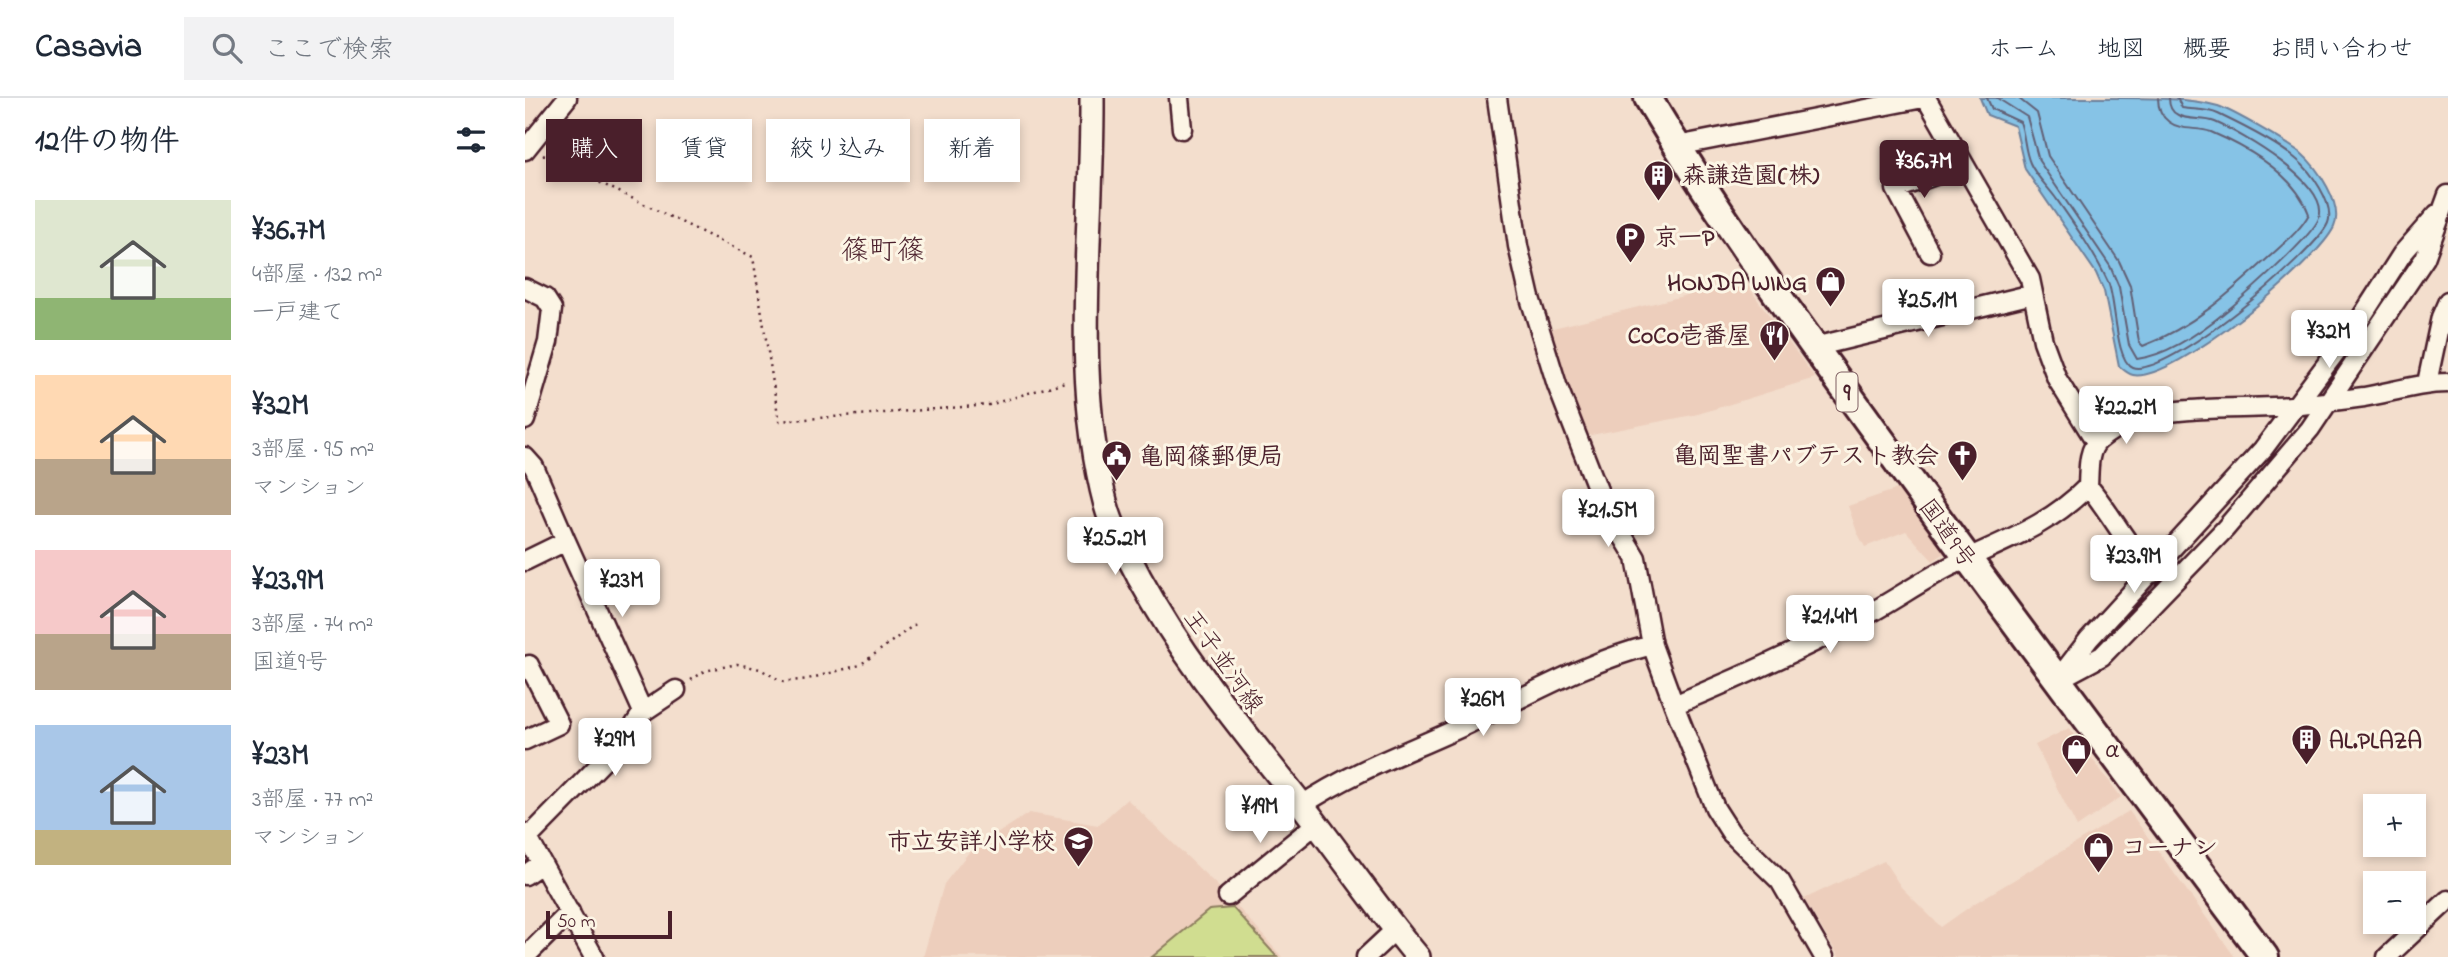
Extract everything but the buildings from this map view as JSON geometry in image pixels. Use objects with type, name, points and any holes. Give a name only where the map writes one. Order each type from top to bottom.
[{"type":"highway","name":"国道9号","points":[[1648,98],[1731,234],[1968,560],[2265,957]]},
{"type":"main road","name":"王子並河線","points":[[1092,98],[1093,183],[1085,282],[1088,376],[1105,504],[1115,531],[1160,615],[1212,694],[1302,805],[1418,957]]},
{"type":"street","points":[[526,148],[567,98]]},
{"type":"street","points":[[1179,98],[1182,129]]},
{"type":"street","points":[[1497,98],[1518,246],[1530,298],[1557,385],[1603,503],[1636,558],[1652,645],[1674,705],[1715,808],[1731,833],[1780,881],[1824,957]]},
{"type":"street","points":[[1677,146],[1924,98],[2031,279],[2043,341],[2057,379],[2096,442]]},
{"type":"street","points":[[1930,253],[1896,189],[1964,165]]},
{"type":"street","points":[[2057,680],[2102,656],[2225,529],[2333,400],[2425,258],[2444,213],[2448,195]]},
{"type":"street","points":[[2057,680],[2089,639],[2153,573],[2298,405],[2402,254],[2444,213]]},
{"type":"street","points":[[525,288],[545,298],[552,309],[548,342],[525,420]]},
{"type":"street","points":[[1814,347],[2033,294]]},
{"type":"street","points":[[2427,383],[2441,317],[2448,301]]},
{"type":"street","points":[[1674,705],[1759,670],[2066,509],[2088,486],[2090,456],[2096,442],[2113,430],[2144,418],[2194,410],[2298,405],[2363,397],[2427,383],[2448,383]]},
{"type":"street","points":[[525,457],[534,467],[643,712]]},
{"type":"street","points":[[2088,486],[2106,507],[2134,554],[2153,573]]},
{"type":"street","points":[[525,561],[566,541]]},
{"type":"street","points":[[1302,805],[1337,782],[1387,757],[1447,733],[1616,654],[1652,645]]},
{"type":"street","points":[[525,667],[529,665],[559,724],[525,740]]},
{"type":"street","points":[[593,957],[571,912],[526,835],[626,738],[643,712],[676,690]]},
{"type":"street","points":[[1228,896],[1316,824]]},
{"type":"street","points":[[525,875],[541,864]]},
{"type":"street","points":[[2387,957],[2448,900]]},
{"type":"street","points":[[525,957],[571,912]]},
{"type":"street","points":[[1366,957],[1395,930]]},
{"type":"path","points":[[526,148],[753,257],[779,421],[989,405],[1088,376]]},
{"type":"path","points":[[676,690],[705,671],[737,664],[760,669],[783,682],[808,679],[860,665],[918,622]]},
{"type":"shaded area","points":[[1744,281],[1815,378],[1698,414],[1581,437],[1545,330]]},
{"type":"shaded area","points":[[1903,487],[1952,548],[1933,561],[1906,531],[1865,547],[1857,532],[1848,506]]},
{"type":"shaded area","name":"α","points":[[2069,728],[2121,797],[2077,827],[2035,745]]},
{"type":"shaded area","name":"市立安詳小学校","points":[[1127,799],[1228,896],[1282,957],[923,957],[944,884],[969,852],[1029,813],[1098,825]]},
{"type":"shaded area","name":"コーナン","points":[[2129,811],[2235,957],[1839,957],[1804,899],[1884,861],[1901,887],[1941,927],[1975,903]]},
{"type":"green space","points":[[1233,908],[1277,957],[1152,957],[1209,910]]},
{"type":"water","points":[[1980,98],[2155,98],[2218,106],[2273,135],[2307,159],[2332,198],[2336,218],[2334,227],[2322,244],[2273,292],[2210,341],[2179,360],[2152,372],[2133,375],[2127,373],[2119,366],[2104,291],[2096,273],[2025,169],[2015,126],[1987,115]]},
{"type":"place","name":"森謙造園(株)","points":[[1659,202]]},
{"type":"place","name":"京一P","points":[[1631,264]]},
{"type":"place","name":"HONDA WING","points":[[1830,309]]},
{"type":"place","name":"CoCo壱番屋","points":[[1774,362]]},
{"type":"place","name":"亀岡聖書パブテスト教会","points":[[1962,482]]},
{"type":"place","name":"亀岡篠郵便局","points":[[1116,483]]},
{"type":"place","name":"AL.PLAZA","points":[[2306,767]]},
{"type":"place","name":"α","points":[[2077,776]]},
{"type":"place","name":"市立安詳小学校","points":[[1078,868]]},
{"type":"place","name":"コーナン","points":[[2099,874]]},
{"type":"district","name":"篠町篠","points":[[883,249]]}]
